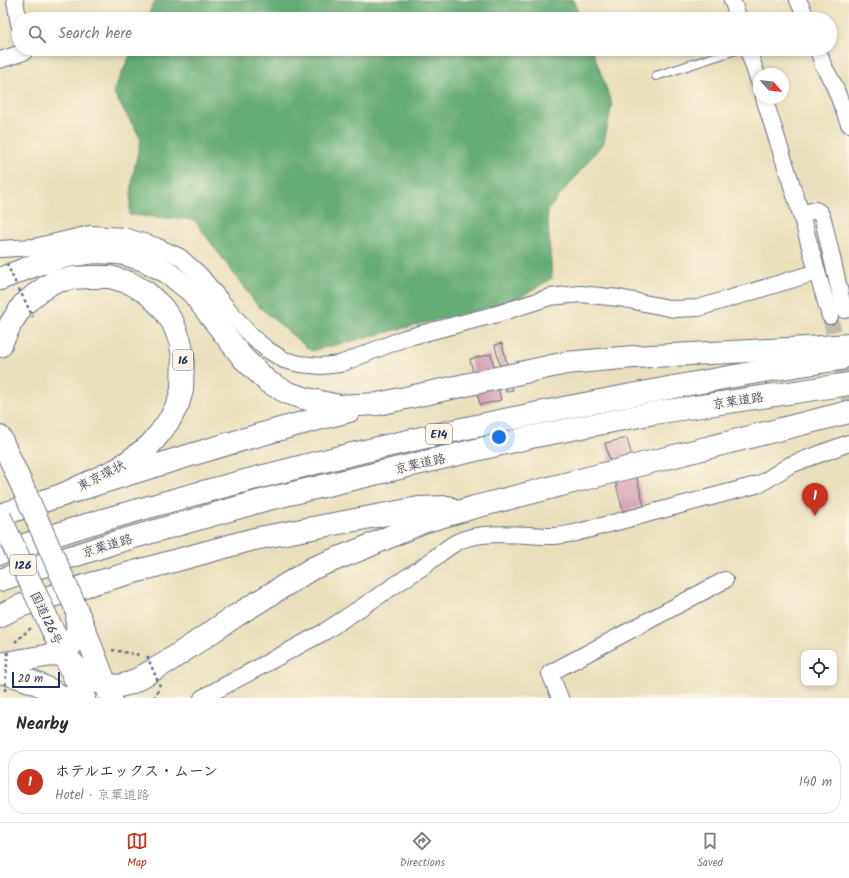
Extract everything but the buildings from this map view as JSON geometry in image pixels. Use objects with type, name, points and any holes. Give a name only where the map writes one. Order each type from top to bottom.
[{"type":"highway","points":[[7,279],[35,265],[60,258],[94,252],[120,253],[144,260],[167,272],[192,292],[243,358],[268,382],[288,393],[338,406],[378,404]]},
{"type":"highway","name":"東京環状","points":[[0,346],[10,323],[24,305],[53,282],[73,278],[110,277],[130,283],[147,293],[162,307],[173,323],[180,341],[183,356],[182,390],[178,404],[170,419],[149,446],[118,469],[62,495],[0,516]]},
{"type":"highway","points":[[62,495],[301,423],[378,404],[566,363],[633,357],[808,348],[849,344]]},
{"type":"highway","name":"京葉道路","points":[[0,553],[131,512],[249,480],[386,446],[521,416],[682,385],[849,358]]},
{"type":"highway","name":"京葉道路","points":[[0,580],[113,543],[268,499],[523,439],[654,413],[849,384]]},
{"type":"highway","points":[[109,692],[119,686],[131,683],[167,662],[237,615],[313,568],[364,548],[423,522],[475,507],[849,412]]},
{"type":"highway","points":[[0,437],[76,608],[109,692]]},
{"type":"highway","points":[[0,617],[20,606],[94,583],[254,539],[419,508],[475,507]]},
{"type":"highway","name":"国道126号","points":[[0,516],[40,619],[63,653]]},
{"type":"highway","points":[[0,664],[63,653],[70,649],[77,633],[78,625],[76,608]]},
{"type":"highway","points":[[63,653],[83,674],[109,692]]},
{"type":"highway","points":[[63,653],[84,698]]},
{"type":"highway","points":[[2,682],[17,676],[39,684],[57,693],[63,698]]},
{"type":"street","points":[[15,0],[17,12]]},
{"type":"street","points":[[732,0],[736,12]]},
{"type":"street","points":[[798,0],[804,12]]},
{"type":"street","points":[[0,60],[12,56]]},
{"type":"street","points":[[750,56],[754,68]]},
{"type":"street","points":[[820,56],[848,117]]},
{"type":"street","points":[[766,104],[801,214],[830,316]]},
{"type":"street","points":[[801,214],[816,210],[820,213],[823,220],[844,310],[849,309]]},
{"type":"street","points":[[0,249],[34,247],[90,234],[124,236],[156,246],[180,257],[200,275],[252,337],[268,350],[284,360],[300,364],[321,366],[340,364],[405,338],[497,314],[550,297],[580,294],[619,298],[674,309],[698,308],[817,272]]},
{"type":"street","points":[[202,698],[324,632],[458,542],[473,537],[489,535],[520,534],[556,536],[575,533],[760,484],[790,465],[849,443]]},
{"type":"street","points":[[560,698],[550,674],[725,580]]},
{"type":"lane","points":[[656,76],[717,56]]},
{"type":"path","points":[[7,279],[33,317]]},
{"type":"path","points":[[2,682],[8,649],[40,619]]},
{"type":"path","points":[[112,650],[147,656],[160,686],[154,698]]},
{"type":"green space","points":[[155,0],[573,0],[578,12],[149,12]]},
{"type":"green space","points":[[130,56],[595,56],[612,104],[604,142],[547,211],[552,278],[514,301],[311,351],[257,305],[194,220],[129,215],[133,174],[141,139],[113,92]]},
{"type":"tunnel","points":[[830,316],[849,400]]},
{"type":"place","name":"ホテルエックス・ムーン","points":[[815,516]]}]
